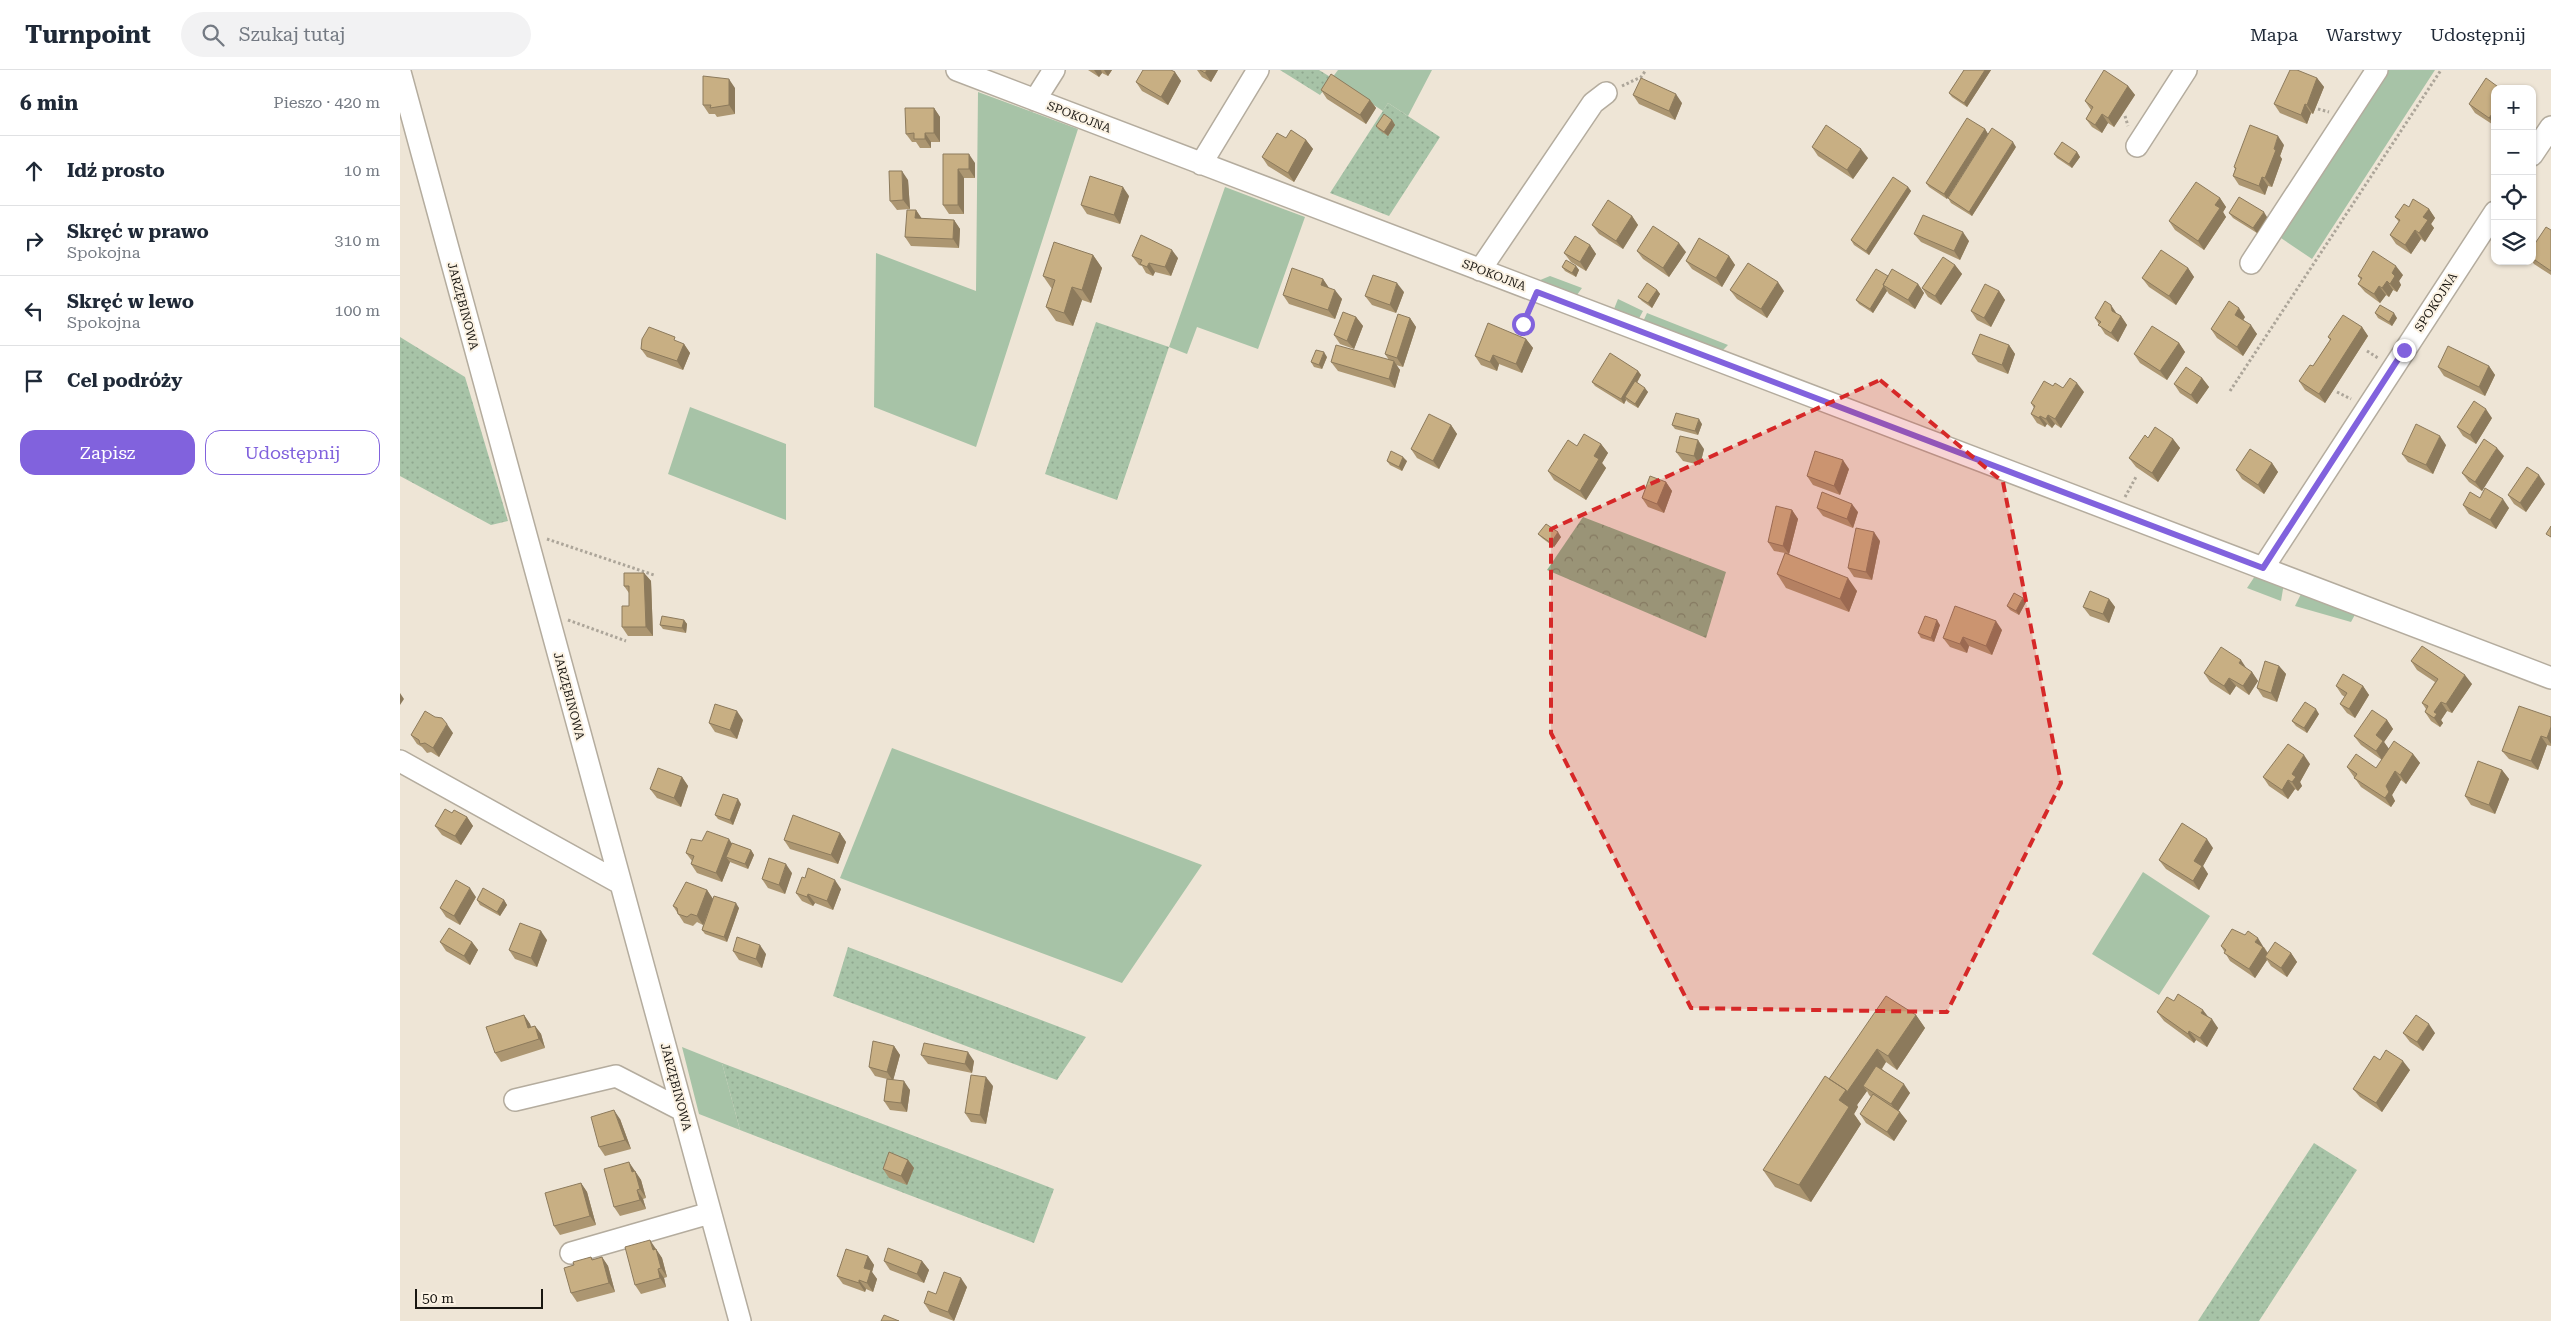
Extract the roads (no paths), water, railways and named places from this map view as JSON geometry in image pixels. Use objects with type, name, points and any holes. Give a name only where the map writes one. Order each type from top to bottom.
[{"type":"street","name":"SPOKOJNA","points":[[957,70],[2551,678]]},
{"type":"street","points":[[1035,100],[1054,70]]},
{"type":"street","points":[[1201,164],[1258,70]]},
{"type":"street","points":[[2137,146],[2186,70]]},
{"type":"street","points":[[2251,263],[2377,70]]},
{"type":"street","name":"JARZĘBINOWA","points":[[400,72],[740,1321]]},
{"type":"street","points":[[1480,270],[1593,103],[1606,93]]},
{"type":"street","points":[[2536,149],[2551,127]]},
{"type":"street","name":"SPOKOJNA","points":[[2263,568],[2491,218]]},
{"type":"street","points":[[400,761],[620,883]]},
{"type":"street","points":[[515,1100],[616,1076],[682,1110]]},
{"type":"street","points":[[571,1253],[710,1213]]}]
